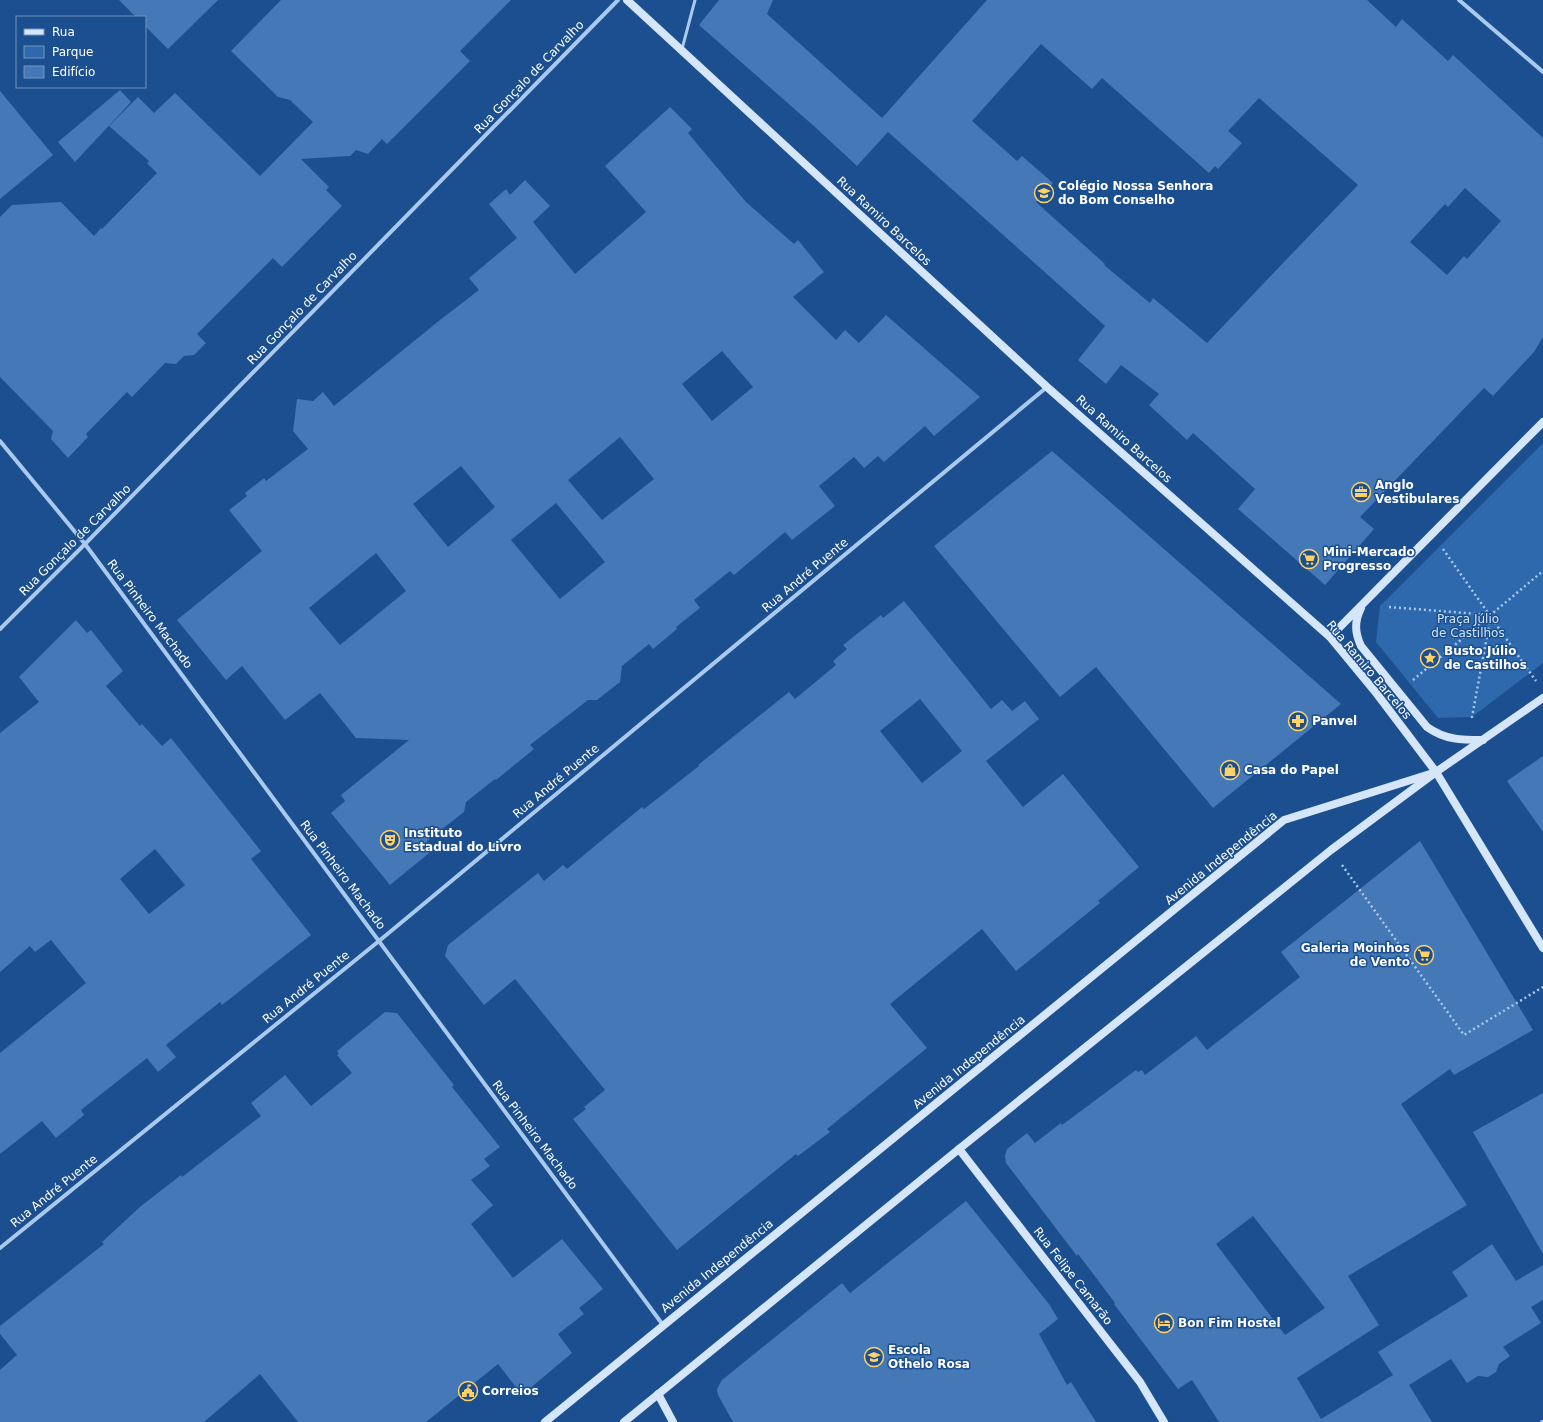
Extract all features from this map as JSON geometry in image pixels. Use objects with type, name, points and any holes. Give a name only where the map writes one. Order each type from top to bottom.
[{"type":"main road","name":"Rua Ramiro Barcelos","points":[[626,0],[1047,387],[1330,637],[1377,694],[1436,772],[1543,948]]},
{"type":"main road","points":[[1330,637],[1543,422]]},
{"type":"main road","name":"Rua Ramiro Barcelos","points":[[1363,604],[1355,625],[1356,636],[1361,646],[1427,727],[1446,738],[1459,740],[1483,740]]},
{"type":"main road","name":"Avenida Independência","points":[[624,1422],[959,1149],[1331,850],[1436,772],[1543,698]]},
{"type":"main road","name":"Avenida Independência","points":[[545,1422],[1284,820],[1436,772]]},
{"type":"main road","name":"Rua Felipe Camarão","points":[[959,1149],[1140,1382],[1164,1422]]},
{"type":"main road","points":[[658,1394],[673,1422]]},
{"type":"street","name":"Rua Gonçalo de Carvalho","points":[[0,630],[618,0]]},
{"type":"street","points":[[1460,0],[1543,72]]},
{"type":"street","name":"Rua André Puente","points":[[0,1248],[379,941],[1047,387]]},
{"type":"street","name":"Rua Pinheiro Machado","points":[[0,441],[85,544],[663,1325]]},
{"type":"lane","points":[[682,51],[694,0]]},
{"type":"path","points":[[1432,534],[1539,684]]},
{"type":"path","points":[[1398,692],[1543,571]]},
{"type":"path","points":[[1363,604],[1491,615]]},
{"type":"path","points":[[1483,740],[1472,717],[1491,615]]},
{"type":"path","points":[[1331,850],[1464,1035],[1543,987]]},
{"type":"green space","name":"Praça Júlio de Castilhos","points":[[1543,443],[1543,663],[1472,717],[1438,718],[1376,642],[1380,606]]},
{"type":"building","points":[[119,0],[218,0],[168,49],[146,27],[146,16],[135,16]]},
{"type":"building","points":[[281,0],[511,0],[460,51],[470,61],[387,144],[382,139],[368,154],[356,150],[350,156],[301,159],[329,187],[326,190],[342,206],[282,267],[273,258],[197,334],[206,343],[194,355],[184,356],[176,364],[165,363],[132,397],[127,392],[86,434],[88,437],[68,458],[51,439],[53,431],[0,377],[0,217],[12,205],[61,202],[94,236],[157,173],[147,163],[149,161],[109,126],[138,97],[154,113],[175,93],[260,176],[313,122],[290,100],[278,97],[231,51]]},
{"type":"building","points":[[719,0],[773,0],[767,14],[882,118],[987,0],[1367,0],[1396,27],[1402,19],[1448,61],[1453,55],[1543,138],[1543,337],[1534,352],[1493,396],[1484,388],[1360,517],[1374,529],[1325,585],[1238,509],[1255,489],[1193,433],[1187,440],[1149,405],[1159,394],[1121,365],[1106,384],[1078,360],[1105,326],[888,132],[857,166],[699,25]],"holes":[[[1041,44],[1092,89],[1102,78],[1209,173],[1215,166],[1218,169],[1242,143],[1228,131],[1259,98],[1358,185],[1207,343],[1153,298],[1150,303],[1104,265],[1105,264],[1036,202],[1053,183],[1022,156],[1017,161],[972,121]],[[1465,188],[1501,221],[1467,259],[1464,256],[1447,275],[1410,242],[1445,204],[1448,207]]]},
{"type":"building","points":[[120,90],[131,102],[75,162],[58,142]]},
{"type":"building","points":[[0,91],[53,155],[0,199]]},
{"type":"building","points":[[670,107],[692,129],[688,133],[746,202],[794,244],[798,240],[824,272],[793,297],[836,340],[845,330],[859,343],[886,315],[980,397],[934,436],[925,426],[884,462],[878,456],[864,468],[854,457],[819,486],[835,506],[792,540],[785,532],[734,575],[730,571],[694,600],[700,608],[676,627],[677,629],[653,649],[649,644],[622,666],[620,682],[597,700],[588,700],[530,745],[534,749],[466,802],[464,812],[427,841],[434,849],[390,885],[331,813],[345,801],[341,795],[409,740],[356,738],[320,693],[285,720],[242,666],[226,680],[177,620],[262,551],[229,510],[247,496],[245,493],[264,478],[266,481],[308,449],[293,431],[297,399],[313,401],[323,392],[334,406],[479,290],[469,278],[517,238],[489,204],[506,189],[510,195],[525,180],[550,206],[533,222],[575,274],[646,212],[605,166]],"holes":[[[722,351],[753,387],[712,421],[682,384]],[[620,437],[654,479],[602,520],[568,480]],[[461,466],[495,507],[448,547],[413,504]],[[556,503],[605,562],[560,599],[511,540]],[[376,553],[406,591],[340,645],[309,608]]]},
{"type":"building","points":[[1052,451],[1341,704],[1213,808],[1096,667],[1060,697],[934,546]]},
{"type":"building","points":[[904,601],[991,709],[1002,700],[1012,711],[1025,701],[1039,719],[986,761],[1023,807],[1063,774],[1139,867],[1098,901],[1100,903],[1016,971],[982,929],[890,1004],[927,1048],[827,1129],[830,1132],[798,1156],[796,1154],[677,1250],[573,1119],[586,1109],[584,1107],[605,1090],[515,979],[484,1005],[445,956],[448,945],[538,873],[544,881],[563,865],[567,869],[642,807],[644,809],[699,766],[698,765],[789,692],[795,699],[836,665],[833,661],[847,649],[843,645],[881,615],[883,618]],"holes":[[[920,699],[962,751],[922,783],[880,731]]]},
{"type":"building","points":[[76,620],[87,633],[91,630],[123,671],[106,686],[140,726],[142,724],[162,746],[171,738],[261,851],[251,859],[311,935],[222,1005],[220,1002],[166,1045],[176,1057],[158,1072],[147,1058],[81,1110],[84,1115],[56,1138],[42,1121],[0,1154],[0,1053],[86,983],[51,940],[35,952],[30,946],[0,972],[0,733],[39,702],[19,677]],"holes":[[[155,849],[185,885],[149,914],[120,879]]]},
{"type":"building","points":[[1543,756],[1543,832],[1507,781]]},
{"type":"building","points":[[1420,841],[1533,1030],[1454,1075],[1450,1069],[1401,1104],[1467,1205],[1348,1276],[1379,1325],[1297,1378],[1321,1419],[1393,1375],[1378,1352],[1468,1296],[1452,1272],[1492,1244],[1516,1281],[1543,1265],[1543,1300],[1531,1307],[1541,1323],[1503,1347],[1510,1356],[1499,1364],[1496,1372],[1488,1377],[1478,1376],[1467,1383],[1451,1359],[1409,1385],[1432,1422],[1219,1422],[1192,1380],[1178,1389],[1078,1254],[1077,1256],[1006,1163],[1005,1156],[1007,1149],[1027,1133],[1035,1143],[1061,1123],[1062,1125],[1136,1070],[1138,1072],[1142,1070],[1145,1075],[1196,1036],[1207,1050],[1300,977],[1281,952]],"holes":[[[1253,1216],[1325,1308],[1285,1335],[1216,1244]]]},
{"type":"building","points":[[385,1012],[397,1013],[454,1085],[452,1087],[500,1147],[484,1159],[490,1166],[471,1180],[493,1205],[471,1224],[513,1278],[562,1239],[603,1289],[579,1308],[584,1314],[558,1334],[572,1353],[522,1395],[498,1364],[426,1422],[298,1422],[260,1374],[204,1422],[0,1422],[0,1370],[17,1355],[0,1334],[0,1326],[104,1244],[102,1242],[141,1206],[181,1175],[182,1177],[261,1116],[251,1103],[285,1075],[311,1106],[352,1073],[337,1055],[339,1054],[337,1051]]},
{"type":"building","points":[[1543,1093],[1543,1254],[1473,1132]]},
{"type":"building","points":[[966,1201],[1049,1304],[1058,1319],[1039,1334],[1067,1385],[1071,1382],[1096,1422],[733,1422],[718,1395],[717,1389],[722,1380],[842,1283],[850,1293]]},
{"type":"place","name":"Colégio Nossa Senhora do Bom Conselho","points":[[1044,193]]},
{"type":"place","name":"Anglo Vestibulares","points":[[1361,492]]},
{"type":"place","name":"Mini-Mercado Progresso","points":[[1309,559]]},
{"type":"place","name":"Busto Júlio de Castilhos","points":[[1430,658]]},
{"type":"place","name":"Panvel","points":[[1298,721]]},
{"type":"place","name":"Casa do Papel","points":[[1230,770]]},
{"type":"place","name":"Instituto Estadual do Livro","points":[[390,840]]},
{"type":"place","name":"Galeria Moinhos de Vento","points":[[1424,955]]},
{"type":"place","name":"Bon Fim Hostel","points":[[1164,1323]]},
{"type":"place","name":"Escola Othelo Rosa","points":[[874,1357]]},
{"type":"place","name":"Correios","points":[[468,1391]]}]
